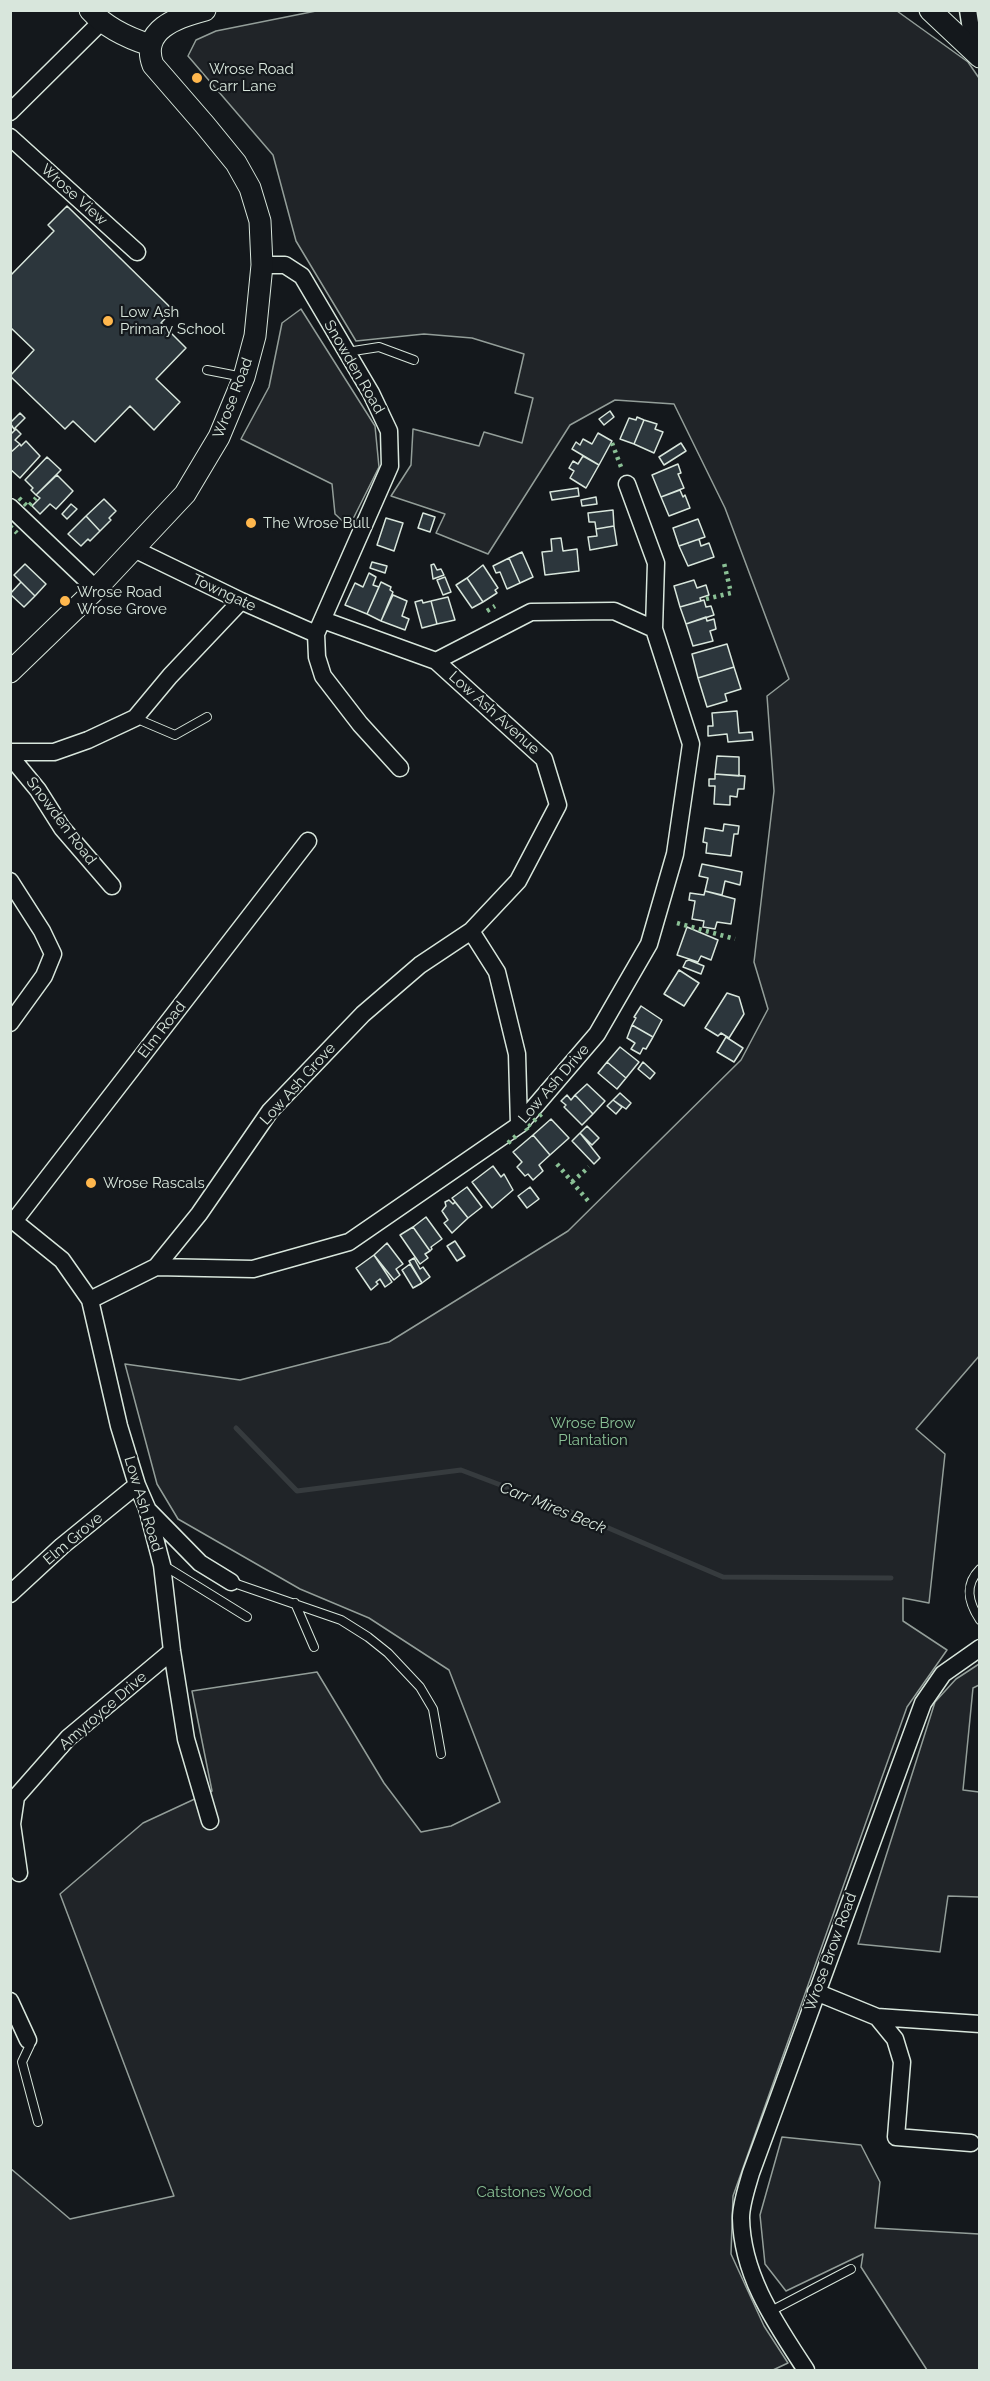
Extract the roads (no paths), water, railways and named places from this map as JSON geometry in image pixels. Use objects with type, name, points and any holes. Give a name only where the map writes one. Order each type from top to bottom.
[{"type":"street","points":[[10,112],[96,16],[135,40],[150,45],[156,33],[169,23],[205,10]]},
{"type":"street","points":[[930,10],[977,53]]},
{"type":"street","points":[[968,10],[977,53]]},
{"type":"street","name":"Wrose Road","points":[[10,672],[96,589],[185,494],[219,437],[244,377],[255,336],[262,265],[260,221],[250,188],[236,163],[206,124],[153,65],[149,54],[150,45]]},
{"type":"street","name":"Wrose View","points":[[10,138],[137,252]]},
{"type":"street","name":"Snowden Road","points":[[262,265],[285,265],[302,276],[371,393],[389,431],[390,466],[319,627]]},
{"type":"street","name":"Low Ash Drive","points":[[90,1300],[156,1267],[253,1269],[349,1242],[519,1125],[597,1034],[649,944],[675,854],[691,744],[654,629],[656,563],[627,484]]},
{"type":"street","points":[[10,507],[96,589]]},
{"type":"street","name":"Towngate","points":[[134,549],[241,601],[319,627]]},
{"type":"street","name":"Snowden Road","points":[[10,754],[54,752],[88,740],[135,717],[170,676],[241,601]]},
{"type":"street","points":[[400,768],[360,724],[323,676],[317,657],[319,627],[436,661],[531,612],[614,611],[654,629]]},
{"type":"street","name":"Low Ash Avenue","points":[[436,661],[544,759],[558,805],[518,881],[471,930]]},
{"type":"street","name":"Snowden Road","points":[[10,754],[38,790],[62,828],[112,886]]},
{"type":"street","name":"Elm Road","points":[[13,1219],[309,841]]},
{"type":"street","points":[[10,881],[42,931],[53,954],[44,976],[10,1023]]},
{"type":"street","points":[[471,930],[497,972],[517,1054],[519,1125]]},
{"type":"street","name":"Low Ash Grove","points":[[156,1267],[199,1214],[270,1111],[363,1014],[420,965],[471,930]]},
{"type":"street","name":"Low Ash Road","points":[[13,1219],[62,1260],[90,1300],[105,1372],[136,1485],[147,1508],[162,1565],[172,1652],[186,1739],[210,1821]]},
{"type":"street","name":"Elm Grove","points":[[10,1594],[62,1546],[136,1485]]},
{"type":"street","points":[[147,1508],[200,1563],[231,1582]]},
{"type":"street","name":"Wrose Brow Road","points":[[806,2370],[769,2313],[754,2280],[744,2247],[741,2216],[751,2173],[923,1703],[943,1674],[980,1648]]},
{"type":"street","name":"Amyroyce Drive","points":[[19,1873],[12,1824],[16,1797],[68,1738],[172,1652]]},
{"type":"street","points":[[816,1992],[877,2017],[980,2024]]},
{"type":"street","points":[[10,2001],[28,2040]]},
{"type":"street","points":[[877,2017],[895,2039],[902,2062],[896,2137],[971,2143]]},
{"type":"lane","points":[[346,352],[379,347],[414,360]]},
{"type":"lane","points":[[207,370],[244,377]]},
{"type":"lane","points":[[135,717],[176,735],[207,717]]},
{"type":"lane","points":[[162,1565],[247,1617]]},
{"type":"lane","points":[[980,1569],[971,1578],[969,1592],[969,1599],[980,1620]]},
{"type":"lane","points":[[231,1582],[341,1620],[388,1653],[420,1687],[433,1709],[441,1754]]},
{"type":"lane","points":[[296,1603],[314,1647]]},
{"type":"lane","points":[[28,2040],[30,2045],[22,2062],[38,2122]]},
{"type":"lane","points":[[769,2313],[851,2269]]},
{"type":"waterway","name":"Carr Mires Beck","points":[[236,1428],[297,1491],[461,1470],[564,1509],[723,1577],[891,1578]]},
{"type":"place","name":"Wrose Road Carr Lane","points":[[197,78]]},
{"type":"place","name":"Low Ash Primary School","points":[[108,321]]},
{"type":"place","name":"The Wrose Bull","points":[[251,523]]},
{"type":"place","name":"Wrose Road Wrose Grove","points":[[65,601]]},
{"type":"place","name":"Wrose Rascals","points":[[91,1183]]},
{"type":"park label","name":"Wrose Brow Plantation","points":[[593,1432]]},
{"type":"park label","name":"Catstones Wood","points":[[534,2192]]}]
